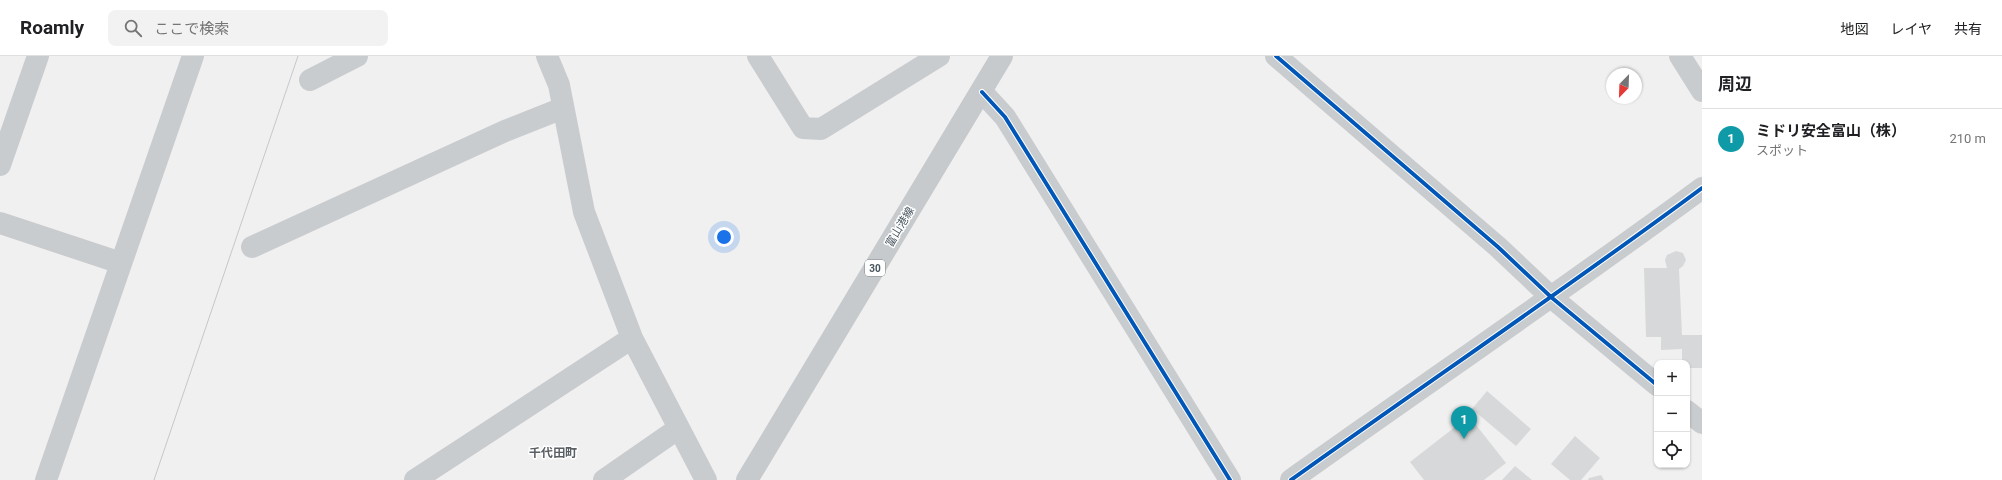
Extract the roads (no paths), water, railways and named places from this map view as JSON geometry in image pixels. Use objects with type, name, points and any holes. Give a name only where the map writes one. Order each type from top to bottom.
[{"type":"main road","name":"富山港線","points":[[747,480],[982,92],[1002,56]]},
{"type":"street","points":[[0,165],[38,56]]},
{"type":"street","points":[[46,480],[193,56]]},
{"type":"street","points":[[310,80],[357,56]]},
{"type":"street","points":[[547,56],[559,85],[584,212],[632,338],[706,480]]},
{"type":"street","points":[[758,56],[803,128],[821,129],[939,56]]},
{"type":"street","points":[[1276,56],[1498,247],[1551,296],[1654,382]]},
{"type":"street","points":[[1680,56],[1702,91]]},
{"type":"street","points":[[982,92],[1006,117],[1230,480]]},
{"type":"street","points":[[252,247],[505,131],[563,108]]},
{"type":"street","points":[[1291,480],[1551,296],[1588,272],[1702,188]]},
{"type":"street","points":[[0,223],[121,262]]},
{"type":"street","points":[[415,480],[632,338]]},
{"type":"street","points":[[1690,413],[1702,424]]},
{"type":"street","points":[[604,480],[679,428]]},
{"type":"tram line","points":[[154,480],[298,56]]},
{"type":"place","name":"ミドリ安全富山（株）","points":[[1464,439]]},
{"type":"district","name":"千代田町","points":[[553,453]]}]
